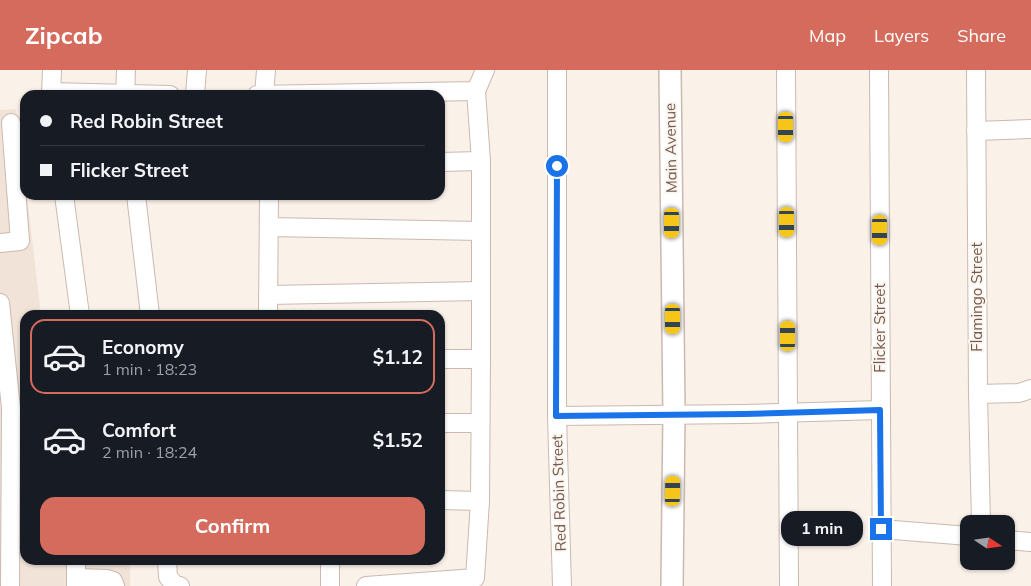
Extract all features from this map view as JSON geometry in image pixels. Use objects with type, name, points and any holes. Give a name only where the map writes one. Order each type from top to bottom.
[{"type":"street","points":[[51,90],[52,70]]},
{"type":"street","points":[[125,90],[126,70]]},
{"type":"street","points":[[195,90],[197,70]]},
{"type":"street","points":[[264,90],[266,70]]},
{"type":"street","points":[[366,586],[475,578],[480,501],[481,359],[481,161],[476,91],[485,70]]},
{"type":"street","name":"Red Robin Street","points":[[557,70],[556,416],[562,586]]},
{"type":"street","name":"Main Avenue","points":[[670,70],[674,414],[672,586]]},
{"type":"street","points":[[786,70],[789,586]]},
{"type":"street","name":"Flicker Street","points":[[879,70],[882,586]]},
{"type":"street","name":"Flamingo Street","points":[[976,70],[981,515]]},
{"type":"street","points":[[445,92],[476,91]]},
{"type":"street","points":[[0,243],[20,241],[11,123]]},
{"type":"street","points":[[976,131],[1031,129]]},
{"type":"street","points":[[445,162],[481,161]]},
{"type":"street","points":[[65,200],[79,310]]},
{"type":"street","points":[[137,200],[149,310]]},
{"type":"street","points":[[268,310],[269,200]]},
{"type":"street","points":[[269,227],[480,231]]},
{"type":"street","points":[[268,295],[480,291]]},
{"type":"street","points":[[0,303],[17,465],[10,586]]},
{"type":"street","points":[[445,359],[481,359]]},
{"type":"street","points":[[978,394],[1019,393],[1031,389]]},
{"type":"street","points":[[556,416],[880,410]]},
{"type":"street","points":[[445,424],[480,423]]},
{"type":"street","points":[[445,500],[480,501]]},
{"type":"street","points":[[881,529],[960,535]]},
{"type":"street","points":[[1015,541],[1030,542]]},
{"type":"street","points":[[76,565],[76,582],[107,579],[113,581],[115,586]]},
{"type":"street","points":[[168,565],[168,577],[175,585],[180,586]]},
{"type":"street","points":[[330,565],[330,586]]},
{"type":"shaded area","points":[[16,109],[20,141],[20,200],[28,200],[40,310],[20,310],[20,565],[130,565],[130,586],[0,586],[0,110]]},
{"type":"route","points":[[557,166],[556,416],[880,410],[881,529]]}]
